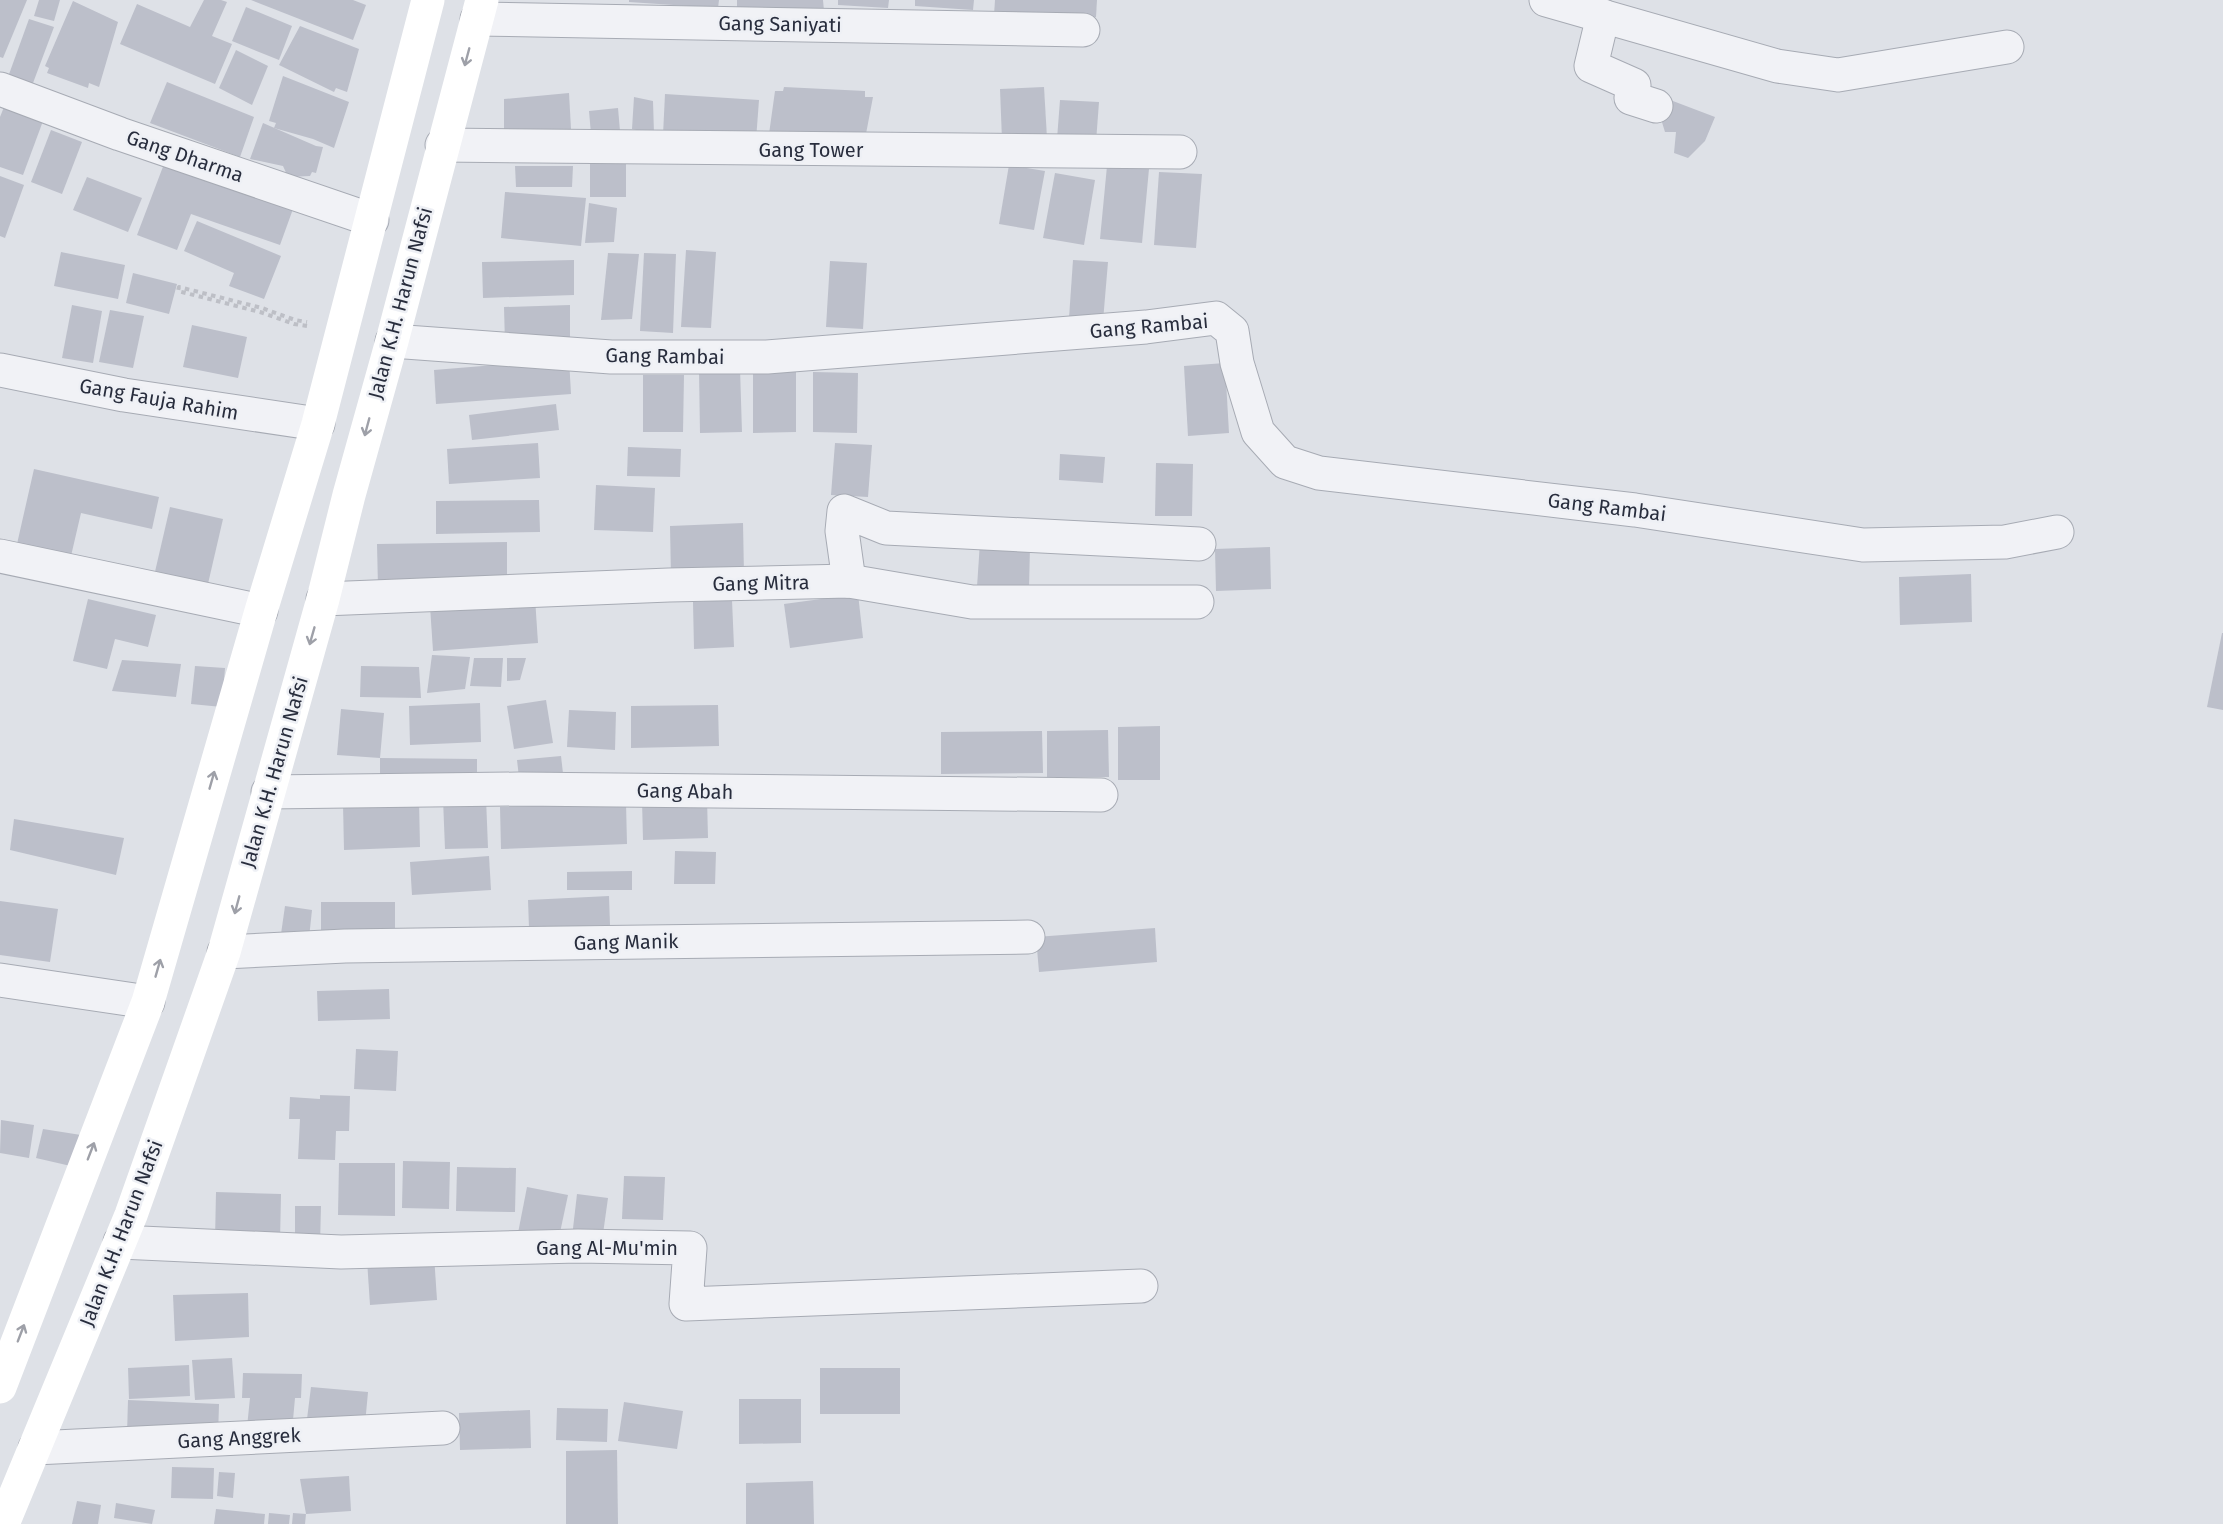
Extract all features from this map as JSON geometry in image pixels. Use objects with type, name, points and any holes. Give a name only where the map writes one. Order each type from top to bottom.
[{"type":"main road","points":[[0,1386],[148,1002],[261,611],[318,424],[428,0]]},
{"type":"main road","name":"Jalan K.H. Harun Nafsi","points":[[3,1524],[120,1242],[224,952],[323,599],[348,495],[392,341],[479,9]]},
{"type":"main road","points":[[300,485],[348,495]]},
{"type":"street","points":[[1546,0],[1777,66],[1838,75],[2007,46]]},
{"type":"street","name":"Gang Saniyati","points":[[479,9],[1083,30]]},
{"type":"street","points":[[1603,16],[1591,66],[1634,85],[1631,98],[1656,106]]},
{"type":"street","name":"Gang Dharma","points":[[0,88],[120,134],[372,220]]},
{"type":"street","name":"Gang Tower","points":[[442,145],[1180,152]]},
{"type":"street","name":"Gang Rambai","points":[[392,341],[611,357],[767,357],[1134,328],[1216,318],[1232,331],[1237,363],[1258,432],[1285,462],[1319,473],[1635,510],[1863,545],[2005,542],[2057,532]]},
{"type":"street","name":"Gang Fauja Rahim","points":[[0,370],[124,394],[318,424]]},
{"type":"street","points":[[849,581],[842,531],[844,511],[886,528],[1198,544]]},
{"type":"street","points":[[0,556],[261,611]]},
{"type":"street","name":"Gang Mitra","points":[[323,599],[669,585],[849,581],[972,602],[1197,602]]},
{"type":"street","name":"Gang Abah","points":[[268,792],[519,789],[1101,795]]},
{"type":"street","name":"Gang Manik","points":[[224,952],[357,946],[1028,936]]},
{"type":"street","points":[[0,980],[148,1002]]},
{"type":"street","name":"Gang Al-Mu'min","points":[[120,1242],[341,1252],[566,1246],[690,1248],[686,1304],[1141,1286]]},
{"type":"street","name":"Gang Anggrek","points":[[35,1448],[443,1428]]},
{"type":"path","points":[[179,287],[262,308],[295,320],[344,328],[294,324],[261,312],[178,291],[179,287]]},
{"type":"building","points":[[0,0],[27,0],[3,58],[0,57]]},
{"type":"building","points":[[39,0],[60,0],[54,21],[34,16]]},
{"type":"building","points":[[204,0],[227,2],[212,36],[232,44],[215,84],[120,44],[137,4],[190,27]]},
{"type":"building","points":[[251,0],[353,0],[366,5],[353,40]]},
{"type":"building","points":[[629,0],[719,0],[718,8],[629,2]]},
{"type":"building","points":[[737,0],[823,0],[824,11],[737,12]]},
{"type":"building","points":[[838,0],[889,0],[888,8],[838,5]]},
{"type":"building","points":[[915,0],[974,0],[973,10],[915,6]]},
{"type":"building","points":[[995,0],[1097,0],[1096,17],[994,15]]},
{"type":"building","points":[[73,1],[118,22],[99,87],[89,83],[88,88],[47,73],[49,68],[45,66]]},
{"type":"building","points":[[246,7],[292,26],[279,60],[232,41]]},
{"type":"building","points":[[29,19],[54,27],[33,83],[8,77]]},
{"type":"building","points":[[300,26],[359,49],[347,92],[336,88],[334,92],[279,65]]},
{"type":"building","points":[[236,50],[268,66],[252,105],[219,88]]},
{"type":"building","points":[[283,76],[349,102],[334,148],[313,139],[274,128],[276,123],[269,121]]},
{"type":"building","points":[[167,82],[254,117],[240,157],[150,123]]},
{"type":"building","points":[[784,87],[865,91],[865,97],[873,97],[865,139],[769,134],[775,91],[783,91]]},
{"type":"building","points":[[1044,87],[1047,138],[1002,140],[1000,89]]},
{"type":"building","points":[[569,93],[571,129],[504,133],[504,99]]},
{"type":"building","points":[[665,94],[759,100],[756,140],[663,135]]},
{"type":"building","points":[[634,97],[653,101],[654,134],[632,129]]},
{"type":"building","points":[[1665,98],[1715,117],[1705,141],[1688,158],[1674,153],[1676,132],[1665,132],[1661,119]]},
{"type":"building","points":[[1060,100],[1099,102],[1096,142],[1057,139]]},
{"type":"building","points":[[4,107],[43,121],[23,175],[0,167],[0,117]]},
{"type":"building","points":[[618,108],[620,131],[591,134],[589,111]]},
{"type":"building","points":[[263,123],[323,147],[316,173],[312,172],[310,176],[288,177],[283,166],[250,159]]},
{"type":"building","points":[[51,130],[82,142],[62,194],[31,182]]},
{"type":"building","points":[[590,159],[626,159],[626,197],[590,197]]},
{"type":"building","points":[[164,164],[293,209],[280,245],[191,214],[177,250],[137,235]]},
{"type":"building","points":[[1009,165],[1045,171],[1034,230],[999,224]]},
{"type":"building","points":[[515,166],[573,166],[572,187],[516,187]]},
{"type":"building","points":[[1107,166],[1149,169],[1142,243],[1100,239]]},
{"type":"building","points":[[1159,172],[1202,174],[1196,248],[1154,245]]},
{"type":"building","points":[[1055,173],[1095,180],[1084,245],[1043,238]]},
{"type":"building","points":[[0,176],[24,185],[5,238],[0,236]]},
{"type":"building","points":[[87,177],[142,198],[128,232],[73,210]]},
{"type":"building","points":[[505,192],[586,198],[581,246],[501,238]]},
{"type":"building","points":[[589,203],[617,208],[614,242],[585,243]]},
{"type":"building","points":[[197,221],[281,256],[264,299],[229,286],[234,273],[184,251]]},
{"type":"building","points":[[686,250],[716,252],[711,328],[681,327]]},
{"type":"building","points":[[61,252],[125,265],[118,299],[54,286]]},
{"type":"building","points":[[608,253],[639,254],[632,319],[601,320]]},
{"type":"building","points":[[644,253],[676,254],[673,333],[640,331]]},
{"type":"building","points":[[574,260],[574,295],[483,298],[482,262]]},
{"type":"building","points":[[1073,260],[1108,262],[1103,321],[1069,318]]},
{"type":"building","points":[[830,261],[867,263],[863,329],[826,327]]},
{"type":"building","points":[[133,273],[177,284],[169,314],[126,303]]},
{"type":"building","points":[[72,305],[102,311],[93,363],[62,358]]},
{"type":"building","points":[[570,305],[570,342],[505,344],[504,307]]},
{"type":"building","points":[[110,310],[144,316],[133,368],[99,362]]},
{"type":"building","points":[[192,325],[247,337],[238,378],[183,367]]},
{"type":"building","points":[[569,359],[571,394],[436,404],[434,370]]},
{"type":"building","points":[[1225,363],[1229,433],[1188,436],[1184,366]]},
{"type":"building","points":[[740,369],[742,432],[700,433],[699,370]]},
{"type":"building","points":[[796,370],[796,432],[753,433],[753,371]]},
{"type":"building","points":[[813,372],[858,373],[857,433],[813,432]]},
{"type":"building","points":[[643,375],[684,375],[683,432],[643,432]]},
{"type":"building","points":[[556,404],[559,430],[472,440],[469,415]]},
{"type":"building","points":[[538,443],[540,478],[449,484],[447,449]]},
{"type":"building","points":[[835,443],[872,445],[868,497],[831,495]]},
{"type":"building","points":[[628,447],[681,449],[680,477],[627,476]]},
{"type":"building","points":[[1060,454],[1105,457],[1103,483],[1059,480]]},
{"type":"building","points":[[1156,463],[1193,464],[1192,516],[1155,516]]},
{"type":"building","points":[[34,469],[159,497],[152,529],[81,513],[71,556],[17,544]]},
{"type":"building","points":[[596,485],[655,488],[653,532],[594,530]]},
{"type":"building","points":[[539,500],[540,532],[436,534],[436,501]]},
{"type":"building","points":[[170,507],[223,519],[207,588],[154,576]]},
{"type":"building","points":[[743,523],[744,575],[671,577],[670,526]]},
{"type":"building","points":[[507,542],[507,585],[378,587],[377,544]]},
{"type":"building","points":[[980,542],[1030,547],[1029,588],[977,587]]},
{"type":"building","points":[[1270,547],[1271,589],[1216,591],[1215,549]]},
{"type":"building","points":[[1971,574],[1972,622],[1900,625],[1899,577]]},
{"type":"building","points":[[858,594],[863,638],[790,648],[784,604]]},
{"type":"building","points":[[535,598],[538,643],[433,651],[430,606]]},
{"type":"building","points":[[88,599],[156,615],[148,647],[115,639],[107,669],[73,661]]},
{"type":"building","points":[[732,600],[734,647],[694,649],[693,602]]},
{"type":"building","points":[[2223,633],[2223,710],[2207,707]]},
{"type":"building","points":[[432,655],[470,657],[465,689],[427,693]]},
{"type":"building","points":[[474,658],[503,658],[501,687],[470,686]]},
{"type":"building","points":[[507,658],[526,658],[520,680],[507,681]]},
{"type":"building","points":[[122,660],[181,664],[176,697],[112,691]]},
{"type":"building","points":[[195,666],[225,668],[222,707],[191,704]]},
{"type":"building","points":[[361,666],[419,667],[421,698],[360,697]]},
{"type":"building","points":[[546,700],[553,743],[514,749],[507,706]]},
{"type":"building","points":[[480,703],[481,742],[410,745],[409,706]]},
{"type":"building","points":[[718,705],[719,746],[631,748],[631,706]]},
{"type":"building","points":[[341,709],[384,713],[380,758],[337,755]]},
{"type":"building","points":[[569,710],[616,712],[615,750],[567,747]]},
{"type":"building","points":[[1160,726],[1160,780],[1118,780],[1118,727]]},
{"type":"building","points":[[1108,730],[1109,777],[1047,777],[1047,731]]},
{"type":"building","points":[[1042,731],[1043,773],[941,774],[941,732]]},
{"type":"building","points":[[561,756],[564,782],[520,786],[517,760]]},
{"type":"building","points":[[380,758],[477,759],[477,789],[380,788]]},
{"type":"building","points":[[486,798],[488,848],[445,849],[443,799]]},
{"type":"building","points":[[707,798],[708,838],[643,840],[642,800]]},
{"type":"building","points":[[419,800],[420,847],[344,850],[343,804]]},
{"type":"building","points":[[626,803],[627,844],[501,849],[500,807]]},
{"type":"building","points":[[14,819],[124,838],[116,875],[10,850]]},
{"type":"building","points":[[675,851],[716,852],[715,884],[674,884]]},
{"type":"building","points":[[489,856],[491,890],[412,895],[410,862]]},
{"type":"building","points":[[632,871],[632,890],[567,890],[567,872]]},
{"type":"building","points":[[609,896],[610,925],[529,928],[528,900]]},
{"type":"building","points":[[0,901],[58,909],[50,962],[0,955]]},
{"type":"building","points":[[321,902],[395,902],[395,934],[321,934]]},
{"type":"building","points":[[285,906],[312,910],[309,938],[281,934]]},
{"type":"building","points":[[1155,928],[1157,962],[1039,972],[1036,937]]},
{"type":"building","points":[[389,989],[390,1019],[318,1021],[317,991]]},
{"type":"building","points":[[356,1049],[398,1051],[396,1091],[354,1089]]},
{"type":"building","points":[[320,1095],[350,1096],[349,1131],[336,1131],[335,1160],[298,1159],[300,1119],[289,1119],[290,1097],[320,1099]]},
{"type":"building","points":[[1,1120],[34,1125],[29,1158],[0,1153]]},
{"type":"building","points":[[43,1129],[81,1135],[75,1167],[36,1158]]},
{"type":"building","points":[[403,1161],[450,1162],[449,1209],[402,1208]]},
{"type":"building","points":[[339,1163],[395,1163],[395,1216],[338,1215]]},
{"type":"building","points":[[457,1167],[516,1168],[515,1212],[456,1211]]},
{"type":"building","points":[[624,1176],[665,1177],[663,1220],[622,1219]]},
{"type":"building","points":[[527,1187],[568,1195],[558,1242],[518,1233]]},
{"type":"building","points":[[216,1192],[281,1194],[280,1241],[215,1240]]},
{"type":"building","points":[[577,1194],[608,1198],[602,1241],[572,1237]]},
{"type":"building","points":[[295,1206],[321,1206],[320,1245],[295,1244]]},
{"type":"building","points":[[434,1255],[437,1300],[370,1305],[367,1260]]},
{"type":"building","points":[[248,1293],[249,1337],[175,1341],[173,1295]]},
{"type":"building","points":[[232,1358],[235,1398],[195,1400],[192,1360]]},
{"type":"building","points":[[189,1365],[190,1396],[129,1399],[128,1368]]},
{"type":"building","points":[[820,1368],[900,1368],[900,1414],[820,1414]]},
{"type":"building","points":[[243,1373],[302,1374],[301,1398],[295,1398],[292,1431],[247,1427],[250,1398],[242,1398]]},
{"type":"building","points":[[311,1387],[368,1392],[365,1424],[307,1419]]},
{"type":"building","points":[[739,1399],[801,1399],[801,1443],[739,1444]]},
{"type":"building","points":[[128,1400],[219,1404],[218,1438],[127,1434]]},
{"type":"building","points":[[624,1402],[683,1411],[677,1449],[618,1441]]},
{"type":"building","points":[[557,1408],[608,1409],[607,1442],[556,1440]]},
{"type":"building","points":[[530,1410],[531,1448],[460,1450],[459,1413]]},
{"type":"building","points":[[617,1450],[618,1524],[566,1524],[566,1451]]},
{"type":"building","points":[[172,1467],[214,1468],[213,1499],[171,1498]]},
{"type":"building","points":[[219,1472],[235,1473],[233,1498],[217,1496]]},
{"type":"building","points":[[349,1476],[351,1511],[306,1514],[300,1479]]},
{"type":"building","points":[[813,1481],[814,1524],[746,1524],[746,1483]]},
{"type":"building","points":[[77,1501],[101,1505],[98,1524],[72,1524]]},
{"type":"building","points":[[116,1503],[155,1510],[152,1524],[114,1518]]},
{"type":"building","points":[[216,1509],[265,1514],[264,1524],[214,1524]]},
{"type":"building","points":[[269,1513],[290,1515],[289,1524],[268,1524]]},
{"type":"building","points":[[293,1513],[306,1514],[305,1524],[292,1524]]}]
